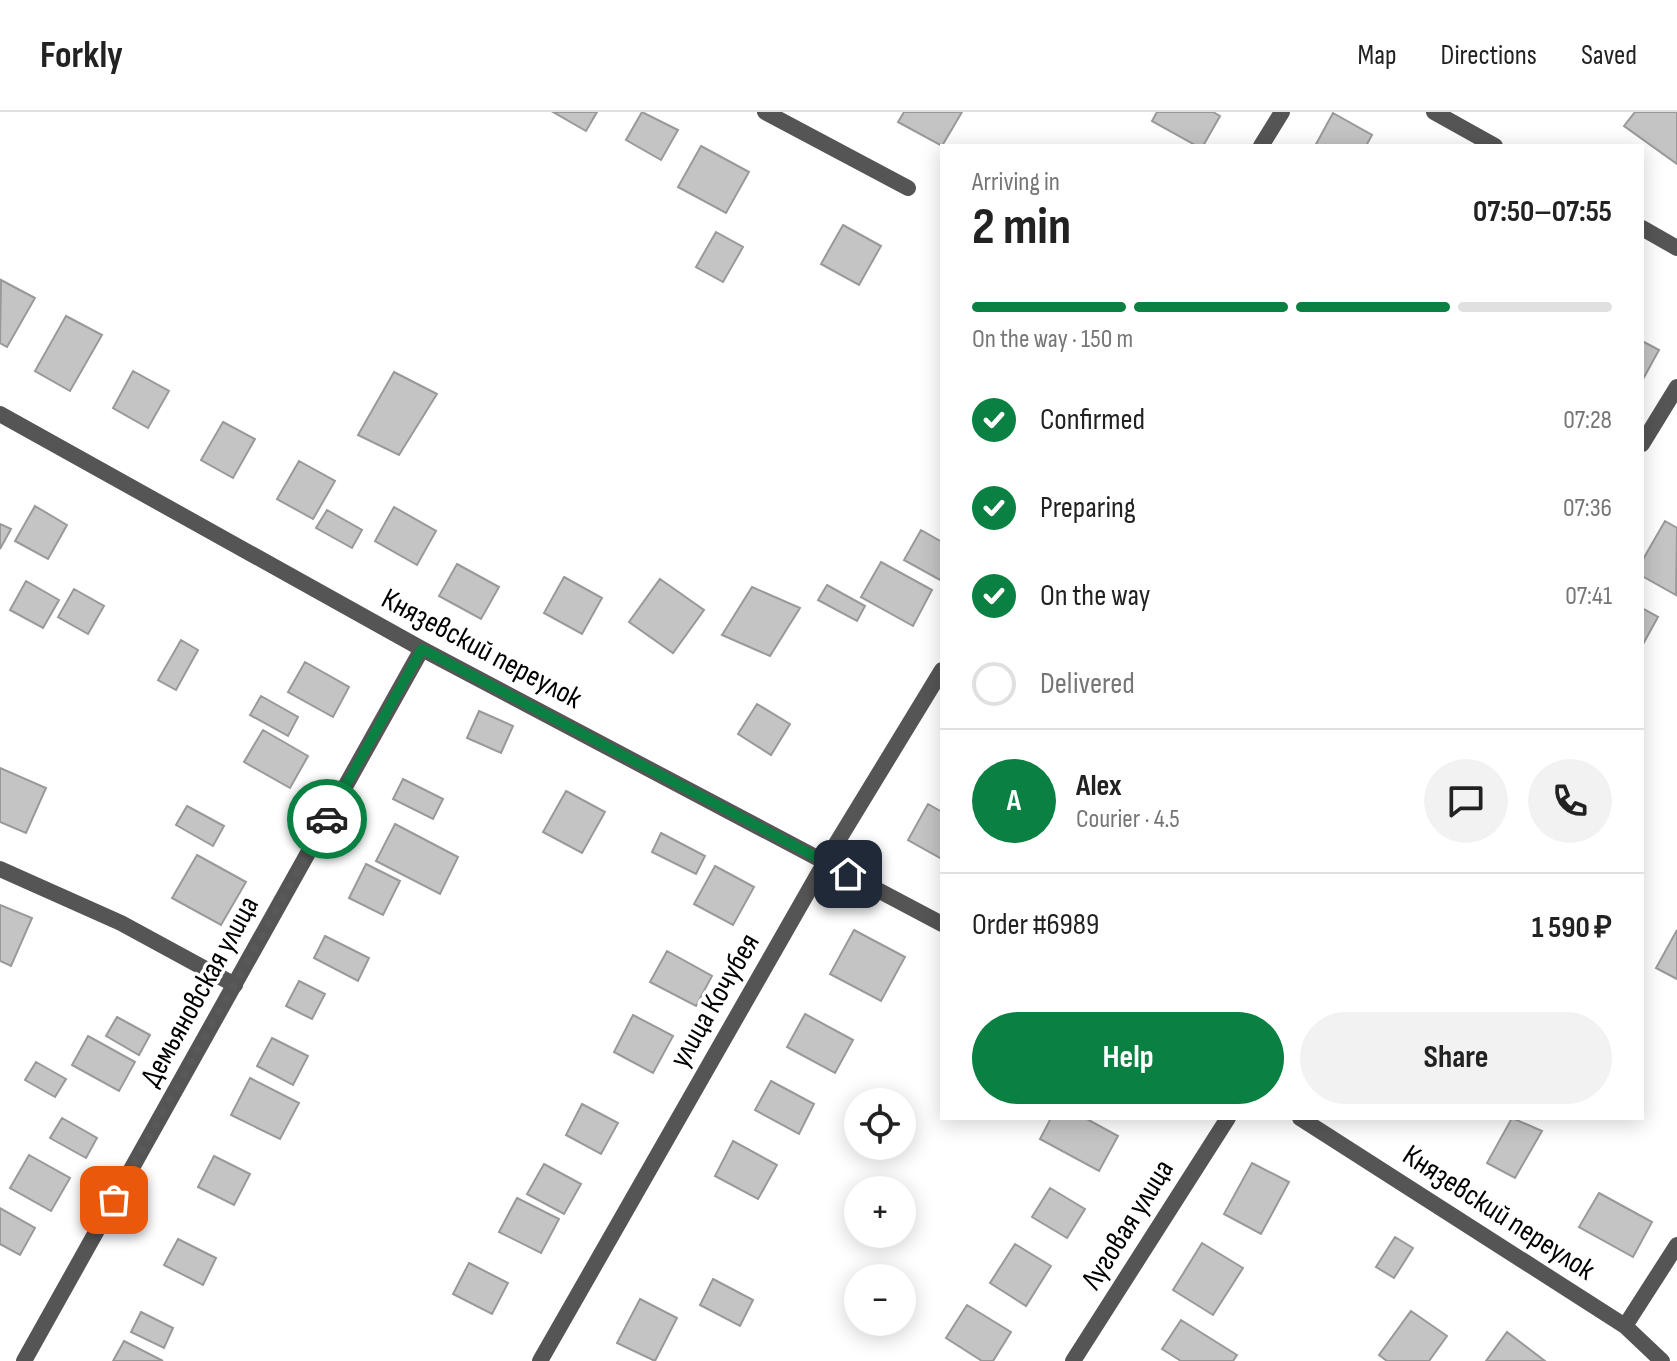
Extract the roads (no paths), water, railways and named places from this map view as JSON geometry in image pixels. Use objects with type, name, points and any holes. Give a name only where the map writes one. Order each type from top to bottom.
[{"type":"street","points":[[765,112],[908,188]]},
{"type":"street","points":[[1262,144],[1282,112]]},
{"type":"street","points":[[1434,112],[1491,144]]},
{"type":"street","points":[[1644,229],[1677,248]]},
{"type":"street","points":[[1644,441],[1677,387]]},
{"type":"street","name":"Князевский переулок","points":[[0,414],[422,649],[940,923]]},
{"type":"street","name":"Демьяновская улица","points":[[24,1361],[422,649]]},
{"type":"street","name":"улица Кочубея","points":[[540,1361],[825,862],[940,673]]},
{"type":"street","points":[[0,869],[121,923],[235,985]]},
{"type":"street","name":"Луговая улица","points":[[1073,1361],[1227,1120]]},
{"type":"street","name":"Князевский переулок","points":[[1303,1120],[1625,1326],[1662,1361]]},
{"type":"street","points":[[1625,1326],[1677,1245]]}]
